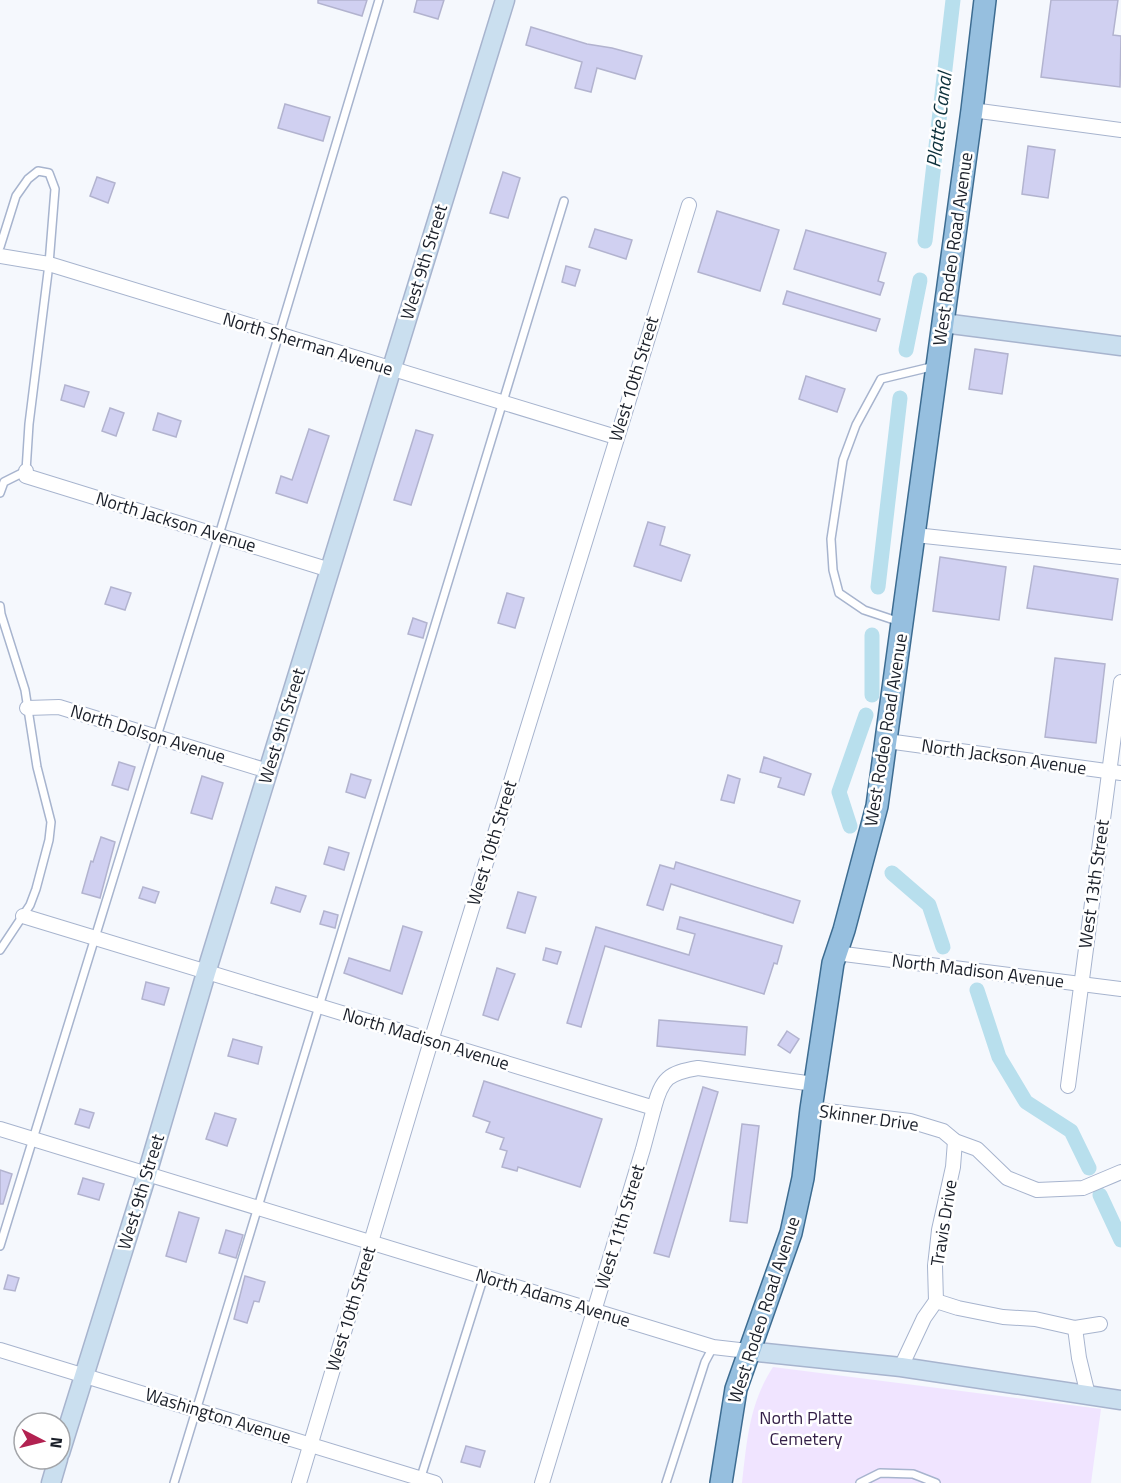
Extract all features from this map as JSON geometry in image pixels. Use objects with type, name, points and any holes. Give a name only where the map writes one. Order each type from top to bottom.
[{"type":"main road","name":"West Rodeo Road Avenue","points":[[721,1483],[736,1389],[791,1233],[803,1178],[810,1109],[836,953],[878,807],[985,0]]},
{"type":"street","name":"West 9th Street","points":[[72,1412],[147,1174],[206,973],[505,0]]},
{"type":"street","points":[[972,110],[1121,130]]},
{"type":"street","name":"West 10th Street","points":[[298,1483],[615,437],[689,205]]},
{"type":"street","name":"North Sherman Avenue","points":[[0,256],[49,264],[615,437]]},
{"type":"street","points":[[943,324],[1121,346]]},
{"type":"street","name":"North Jackson Avenue","points":[[26,471],[26,476],[330,570]]},
{"type":"street","points":[[915,535],[1121,558]]},
{"type":"street","name":"West 13th Street","points":[[1068,1086],[1081,984],[1115,772],[1121,682]]},
{"type":"street","name":"North Dolson Avenue","points":[[27,708],[59,707],[268,771]]},
{"type":"street","name":"North Jackson Avenue","points":[[887,741],[1115,772]]},
{"type":"street","name":"North Madison Avenue","points":[[23,916],[654,1108]]},
{"type":"street","name":"North Madison Avenue","points":[[836,953],[1121,989]]},
{"type":"street","points":[[654,1108],[666,1077],[679,1071],[698,1068],[814,1084]]},
{"type":"street","name":"West 11th Street","points":[[542,1483],[654,1108]]},
{"type":"street","name":"Skinner Drive","points":[[810,1109],[910,1121],[943,1131],[955,1141],[977,1149],[1007,1178],[1038,1191],[1083,1188],[1121,1172]]},
{"type":"street","name":"North Adams Avenue","points":[[0,1129],[713,1347],[901,1367],[1121,1400]]},
{"type":"street","name":"Travis Drive","points":[[936,1301],[935,1266],[939,1230],[953,1167],[955,1141]]},
{"type":"street","points":[[901,1367],[924,1318],[936,1301],[1003,1317],[1035,1319],[1075,1328],[1100,1324]]},
{"type":"street","points":[[1075,1328],[1088,1395]]},
{"type":"street","name":"Washington Avenue","points":[[0,1350],[420,1481],[435,1483]]},
{"type":"lane","points":[[0,1246],[280,335],[379,0]]},
{"type":"lane","points":[[0,247],[16,196],[38,171],[49,173],[55,189],[49,264],[29,424],[26,471],[4,483],[0,493]]},
{"type":"lane","points":[[174,1483],[564,201]]},
{"type":"lane","points":[[903,623],[864,610],[839,592],[833,570],[831,539],[843,460],[856,424],[881,379],[937,365]]},
{"type":"lane","points":[[0,606],[25,690],[37,767],[51,822],[49,840],[36,889],[23,916],[0,950]]},
{"type":"lane","points":[[420,1481],[484,1276]]},
{"type":"lane","points":[[666,1483],[705,1362],[713,1347]]},
{"type":"lane","points":[[860,1483],[880,1473],[913,1474],[936,1483]]},
{"type":"green space","name":"North Platte Cemetery","points":[[773,1367],[1101,1409],[1091,1483],[742,1483],[750,1423],[759,1395]]},
{"type":"building","points":[[318,0],[367,0],[362,16],[318,3]]},
{"type":"building","points":[[417,0],[444,0],[438,19],[414,12]]},
{"type":"building","points":[[1051,0],[1118,0],[1113,35],[1121,36],[1120,87],[1041,77]]},
{"type":"building","points":[[531,27],[587,44],[642,56],[635,79],[597,68],[591,92],[575,88],[582,62],[526,45]]},
{"type":"building","points":[[285,104],[330,117],[323,141],[278,128]]},
{"type":"building","points":[[1028,146],[1055,150],[1048,198],[1022,194]]},
{"type":"building","points":[[503,172],[520,178],[508,218],[490,213]]},
{"type":"building","points":[[97,177],[115,183],[108,203],[90,196]]},
{"type":"building","points":[[717,211],[779,230],[760,291],[698,272]]},
{"type":"building","points":[[595,229],[632,240],[626,259],[589,247]]},
{"type":"building","points":[[806,230],[886,253],[878,281],[884,283],[880,295],[794,269]]},
{"type":"building","points":[[566,266],[580,270],[575,286],[562,282]]},
{"type":"building","points":[[787,291],[880,319],[876,331],[783,304]]},
{"type":"building","points":[[975,349],[1008,354],[1002,394],[969,389]]},
{"type":"building","points":[[806,376],[845,389],[837,412],[799,399]]},
{"type":"building","points":[[65,385],[89,392],[84,407],[61,400]]},
{"type":"building","points":[[110,408],[124,413],[116,436],[102,431]]},
{"type":"building","points":[[158,413],[181,421],[176,437],[153,430]]},
{"type":"building","points":[[309,429],[329,436],[307,503],[276,493],[281,476],[292,480]]},
{"type":"building","points":[[416,430],[433,435],[411,505],[394,500]]},
{"type":"building","points":[[648,522],[665,527],[660,545],[690,555],[681,581],[634,566]]},
{"type":"building","points":[[940,557],[1006,567],[999,620],[933,611]]},
{"type":"building","points":[[1034,566],[1118,579],[1112,620],[1027,608]]},
{"type":"building","points":[[111,587],[131,593],[125,610],[105,604]]},
{"type":"building","points":[[507,593],[524,598],[515,628],[498,623]]},
{"type":"building","points":[[413,618],[427,623],[423,638],[408,634]]},
{"type":"building","points":[[1055,658],[1105,664],[1096,743],[1045,737]]},
{"type":"building","points":[[764,757],[811,774],[804,795],[778,787],[781,778],[760,772]]},
{"type":"building","points":[[119,762],[135,767],[128,790],[112,785]]},
{"type":"building","points":[[351,774],[371,780],[365,798],[346,792]]},
{"type":"building","points":[[728,775],[740,779],[734,803],[721,800]]},
{"type":"building","points":[[202,776],[223,783],[212,819],[191,813]]},
{"type":"building","points":[[101,837],[115,842],[100,898],[82,893]]},
{"type":"building","points":[[329,847],[349,853],[344,870],[324,864]]},
{"type":"building","points":[[676,862],[800,901],[793,923],[671,884],[663,910],[647,905],[660,865],[674,869]]},
{"type":"building","points":[[143,887],[159,892],[155,903],[139,898]]},
{"type":"building","points":[[276,887],[306,896],[300,912],[271,903]]},
{"type":"building","points":[[518,892],[536,897],[525,933],[507,928]]},
{"type":"building","points":[[324,911],[338,915],[335,928],[320,924]]},
{"type":"building","points":[[680,917],[782,946],[764,994],[605,946],[581,1027],[567,1023],[596,927],[689,955],[695,934],[677,929]]},
{"type":"building","points":[[403,926],[422,932],[402,994],[344,973],[349,958],[390,971]]},
{"type":"building","points":[[546,948],[561,952],[557,964],[543,960]]},
{"type":"building","points":[[497,968],[515,974],[498,1020],[483,1015]]},
{"type":"building","points":[[146,982],[169,988],[164,1005],[142,999]]},
{"type":"building","points":[[659,1020],[747,1027],[745,1055],[657,1046]]},
{"type":"building","points":[[787,1031],[799,1039],[790,1053],[778,1045]]},
{"type":"building","points":[[233,1039],[262,1047],[258,1064],[228,1056]]},
{"type":"building","points":[[484,1081],[602,1119],[580,1187],[518,1167],[517,1171],[502,1167],[507,1151],[500,1149],[504,1138],[486,1132],[490,1122],[473,1116]]},
{"type":"building","points":[[703,1087],[718,1092],[669,1257],[654,1253]]},
{"type":"building","points":[[80,1109],[94,1113],[89,1128],[75,1124]]},
{"type":"building","points":[[215,1113],[236,1119],[227,1146],[206,1139]]},
{"type":"building","points":[[742,1124],[759,1126],[747,1223],[730,1221]]},
{"type":"building","points":[[0,1170],[12,1174],[3,1204],[0,1204]]},
{"type":"building","points":[[83,1178],[104,1184],[99,1200],[78,1194]]},
{"type":"building","points":[[179,1212],[199,1218],[186,1262],[166,1256]]},
{"type":"building","points":[[226,1230],[243,1235],[236,1258],[219,1253]]},
{"type":"building","points":[[8,1275],[19,1278],[15,1291],[4,1289]]},
{"type":"building","points":[[245,1276],[265,1282],[259,1302],[254,1301],[247,1323],[234,1319]]},
{"type":"building","points":[[466,1446],[485,1451],[480,1467],[461,1462]]},
{"type":"waterway","name":"Platte Canal","points":[[925,241],[953,0]]},
{"type":"waterway","points":[[906,350],[920,280]]},
{"type":"waterway","name":"Platte Canal","points":[[878,587],[900,398]]},
{"type":"waterway","points":[[872,635],[872,695]]},
{"type":"waterway","name":"Platte Canal","points":[[850,826],[839,792],[866,715]]},
{"type":"waterway","name":"Platte Canal","points":[[892,873],[929,905],[943,947]]},
{"type":"waterway","name":"Platte Canal","points":[[977,990],[999,1057],[1026,1102],[1071,1131],[1089,1168]]},
{"type":"waterway","name":"Platte Canal","points":[[1100,1195],[1121,1240]]}]
